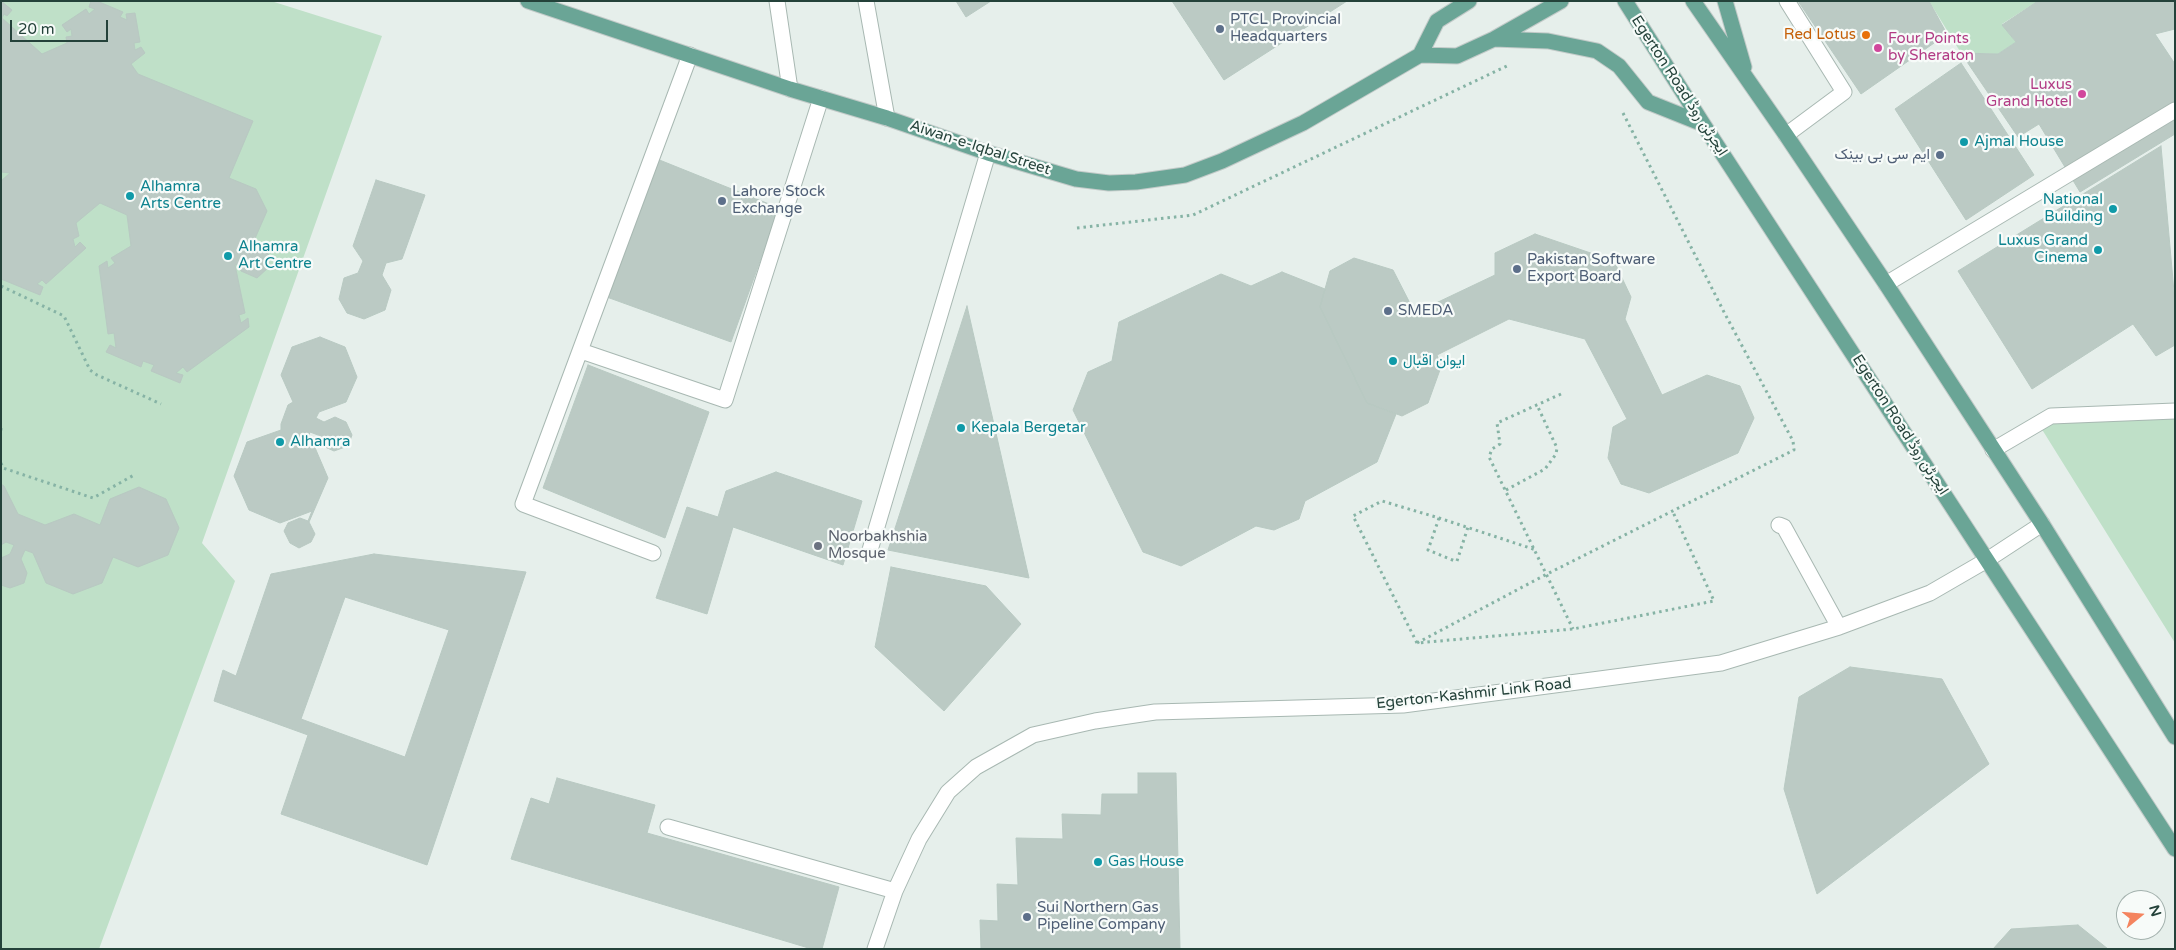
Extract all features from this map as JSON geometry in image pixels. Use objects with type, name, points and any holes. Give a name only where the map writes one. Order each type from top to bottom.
[{"type":"main road","name":"Aiwan-e-Iqbal Street","points":[[528,1],[790,89],[887,118],[988,153],[1076,179],[1109,183],[1136,182],[1185,175],[1222,161],[1303,123],[1420,55]]},
{"type":"main road","points":[[1469,1],[1437,21],[1420,55],[1457,56],[1494,39],[1562,1]]},
{"type":"main road","name":"Egerton Road ایجرٹن روڈ","points":[[1625,1],[1702,124],[2175,849]]},
{"type":"main road","points":[[1693,1],[1886,284],[2042,524],[2175,737]]},
{"type":"main road","points":[[1724,1],[1748,81]]},
{"type":"main road","points":[[1494,39],[1548,41],[1597,51],[1619,66],[1648,102],[1702,124]]},
{"type":"street","points":[[777,1],[790,89]]},
{"type":"street","points":[[866,1],[887,118]]},
{"type":"street","points":[[1786,135],[1844,92],[1787,1]]},
{"type":"street","points":[[653,553],[523,504],[690,55]]},
{"type":"street","points":[[581,351],[725,400],[821,98]]},
{"type":"street","points":[[1886,284],[2175,110]]},
{"type":"street","points":[[870,550],[988,153]]},
{"type":"street","points":[[1993,450],[2051,416],[2175,411]]},
{"type":"street","name":"Egerton-Kashmir Link Road","points":[[875,949],[895,891],[919,839],[948,792],[976,768],[1033,734],[1096,721],[1155,712],[1403,705],[1721,663],[1840,628],[1930,593],[1987,560],[2042,524]]},
{"type":"street","points":[[1779,525],[1784,528],[1840,628]]},
{"type":"street","points":[[668,827],[895,891]]},
{"type":"path","points":[[1077,228],[1199,213],[1516,62]]},
{"type":"path","points":[[1417,644],[1547,574],[1794,450],[1795,446],[1622,111]]},
{"type":"path","points":[[1,286],[64,316],[90,370],[97,376],[161,404]]},
{"type":"path","points":[[1561,394],[1497,423],[1500,444],[1492,449],[1489,458],[1536,550],[1573,629]]},
{"type":"path","points":[[1506,490],[1545,469],[1556,454],[1557,448],[1537,405]]},
{"type":"path","points":[[1,428],[1,434]]},
{"type":"path","points":[[1,463],[4,468],[93,498],[134,475]]},
{"type":"path","points":[[1417,644],[1352,517],[1378,501],[1382,501],[1536,550]]},
{"type":"path","points":[[1417,644],[1573,629],[1714,601],[1673,512]]},
{"type":"path","points":[[1439,518],[1428,549],[1455,561],[1457,561],[1468,527]]},
{"type":"green space","points":[[1,1],[271,1],[382,36],[202,543],[235,581],[99,949],[1,949]]},
{"type":"green space","points":[[1929,1],[2038,1],[2002,24],[2016,42],[1998,54],[1961,53]]},
{"type":"green space","points":[[2175,411],[2175,643],[2038,423]]},
{"type":"building","name":"Alhamra Arts Centre","points":[[1,1],[12,10],[7,16],[4,14],[2,18],[42,54],[67,43],[66,37],[72,36],[71,29],[67,32],[62,25],[86,9],[89,14],[95,9],[89,7],[91,1],[97,1],[123,12],[120,17],[127,20],[126,14],[135,13],[140,42],[134,43],[135,50],[141,47],[145,53],[131,64],[138,74],[253,121],[229,178],[256,189],[267,211],[253,243],[244,246],[246,250],[252,244],[268,251],[269,267],[257,278],[241,271],[240,263],[235,265],[245,313],[239,315],[241,323],[248,318],[249,327],[187,372],[183,367],[176,373],[183,375],[180,383],[151,371],[154,365],[143,361],[141,367],[106,352],[110,345],[116,348],[114,333],[108,334],[99,266],[107,261],[108,268],[115,263],[111,258],[131,246],[127,215],[100,203],[76,223],[79,236],[73,239],[75,247],[80,242],[86,248],[46,284],[42,280],[37,284],[43,287],[40,295],[1,279],[1,181],[10,173],[1,172]]},
{"type":"building","points":[[956,1],[991,1],[966,17]]},
{"type":"building","points":[[1172,1],[1347,1],[1224,80]]},
{"type":"building","name":"Four Points by Sheraton","points":[[1798,1],[1929,1],[1947,34],[1861,94]]},
{"type":"building","name":"Luxus Grand Hotel","points":[[2038,1],[2175,1],[2175,29],[2155,34],[2175,64],[2175,134],[2080,192],[2039,124],[2018,137],[1961,53],[1998,54],[2016,42],[2002,25]]},
{"type":"building","name":"Ajmal House","points":[[1961,63],[2034,175],[1966,220],[1895,109]]},
{"type":"building","name":"National Building","points":[[2161,146],[2175,303],[2175,345],[2156,356],[2133,324],[2032,389],[1958,271]]},
{"type":"building","points":[[652,157],[779,208],[731,342],[604,296]]},
{"type":"building","points":[[376,180],[425,195],[402,259],[386,263],[382,275],[391,290],[385,310],[364,319],[347,313],[339,299],[344,278],[358,273],[363,261],[353,246]]},
{"type":"building","name":"ایوان اقبال","points":[[1535,234],[1614,261],[1631,297],[1625,319],[1662,395],[1707,375],[1740,386],[1754,418],[1738,453],[1649,493],[1621,484],[1608,458],[1613,427],[1627,419],[1585,339],[1509,319],[1437,355],[1441,367],[1428,403],[1402,416],[1367,403],[1320,307],[1330,271],[1354,258],[1393,270],[1415,313],[1495,275],[1495,253]]},
{"type":"building","points":[[1282,272],[1325,289],[1320,307],[1367,403],[1396,414],[1377,462],[1305,501],[1299,519],[1274,530],[1256,526],[1181,566],[1143,552],[1073,410],[1088,372],[1112,361],[1119,322],[1221,274],[1251,286]]},
{"type":"building","name":"Kepala Bergetar","points":[[967,306],[1029,578],[888,550]]},
{"type":"building","name":"Alhamra","points":[[320,337],[345,347],[357,377],[346,402],[319,412],[316,418],[324,422],[335,417],[346,422],[352,435],[348,446],[334,451],[323,446],[318,435],[310,432],[307,440],[313,443],[328,478],[309,522],[315,534],[311,542],[299,548],[290,543],[284,531],[288,523],[300,518],[308,521],[312,511],[280,523],[249,510],[234,476],[247,442],[281,430],[281,424],[288,405],[293,402],[281,375],[292,347]]},
{"type":"building","points":[[588,365],[709,412],[665,538],[543,488]]},
{"type":"building","name":"Noorbakhshia Mosque","points":[[776,472],[862,501],[843,565],[733,527],[707,614],[656,598],[687,507],[718,517],[726,491]]},
{"type":"building","points":[[1,484],[4,486],[18,514],[45,525],[74,514],[100,525],[110,499],[139,487],[166,499],[179,528],[168,555],[138,567],[113,557],[102,583],[73,594],[46,583],[33,553],[25,550],[21,559],[27,573],[24,583],[10,588],[1,585],[1,558],[10,554],[14,545],[6,542],[1,545]]},
{"type":"building","points":[[374,554],[526,572],[427,865],[281,814],[308,735],[214,701],[223,670],[236,676],[271,574]],"holes":[[[345,597],[449,630],[405,757],[301,719]]]},
{"type":"building","points":[[891,567],[986,586],[1021,624],[944,711],[875,647]]},
{"type":"building","points":[[1850,667],[1942,679],[1989,764],[1817,894],[1784,789],[1799,697]]},
{"type":"building","name":"Gas House","points":[[1138,773],[1176,773],[1180,949],[981,949],[980,920],[998,921],[997,884],[1018,885],[1016,838],[1063,839],[1062,814],[1101,815],[1102,794],[1138,794]]},
{"type":"building","points":[[557,778],[655,805],[647,833],[839,887],[822,949],[812,949],[511,859],[531,798],[549,804]]},
{"type":"building","points":[[2078,925],[2108,949],[1993,949],[2011,929]]},
{"type":"place","name":"PTCL Provincial Headquarters","points":[[1220,29]]},
{"type":"place","name":"Red Lotus","points":[[1866,35]]},
{"type":"place","name":"Four Points by Sheraton","points":[[1878,48]]},
{"type":"place","name":"Luxus Grand Hotel","points":[[2082,94]]},
{"type":"place","name":"Ajmal House","points":[[1964,142]]},
{"type":"place","name":"ایم سی بی بینک","points":[[1940,155]]},
{"type":"place","name":"Alhamra Arts Centre","points":[[130,196]]},
{"type":"place","name":"Lahore Stock Exchange","points":[[722,201]]},
{"type":"place","name":"National Building","points":[[2113,209]]},
{"type":"place","name":"Luxus Grand Cinema","points":[[2098,250]]},
{"type":"place","name":"Alhamra Art Centre","points":[[228,256]]},
{"type":"place","name":"Pakistan Software Export Board","points":[[1517,269]]},
{"type":"place","name":"SMEDA","points":[[1388,311]]},
{"type":"place","name":"ایوان اقبال","points":[[1393,361]]},
{"type":"place","name":"Kepala Bergetar","points":[[961,428]]},
{"type":"place","name":"Alhamra","points":[[280,442]]},
{"type":"place","name":"Noorbakhshia Mosque","points":[[818,546]]},
{"type":"place","name":"Gas House","points":[[1098,862]]},
{"type":"place","name":"Sui Northern Gas Pipeline Company","points":[[1027,917]]}]
